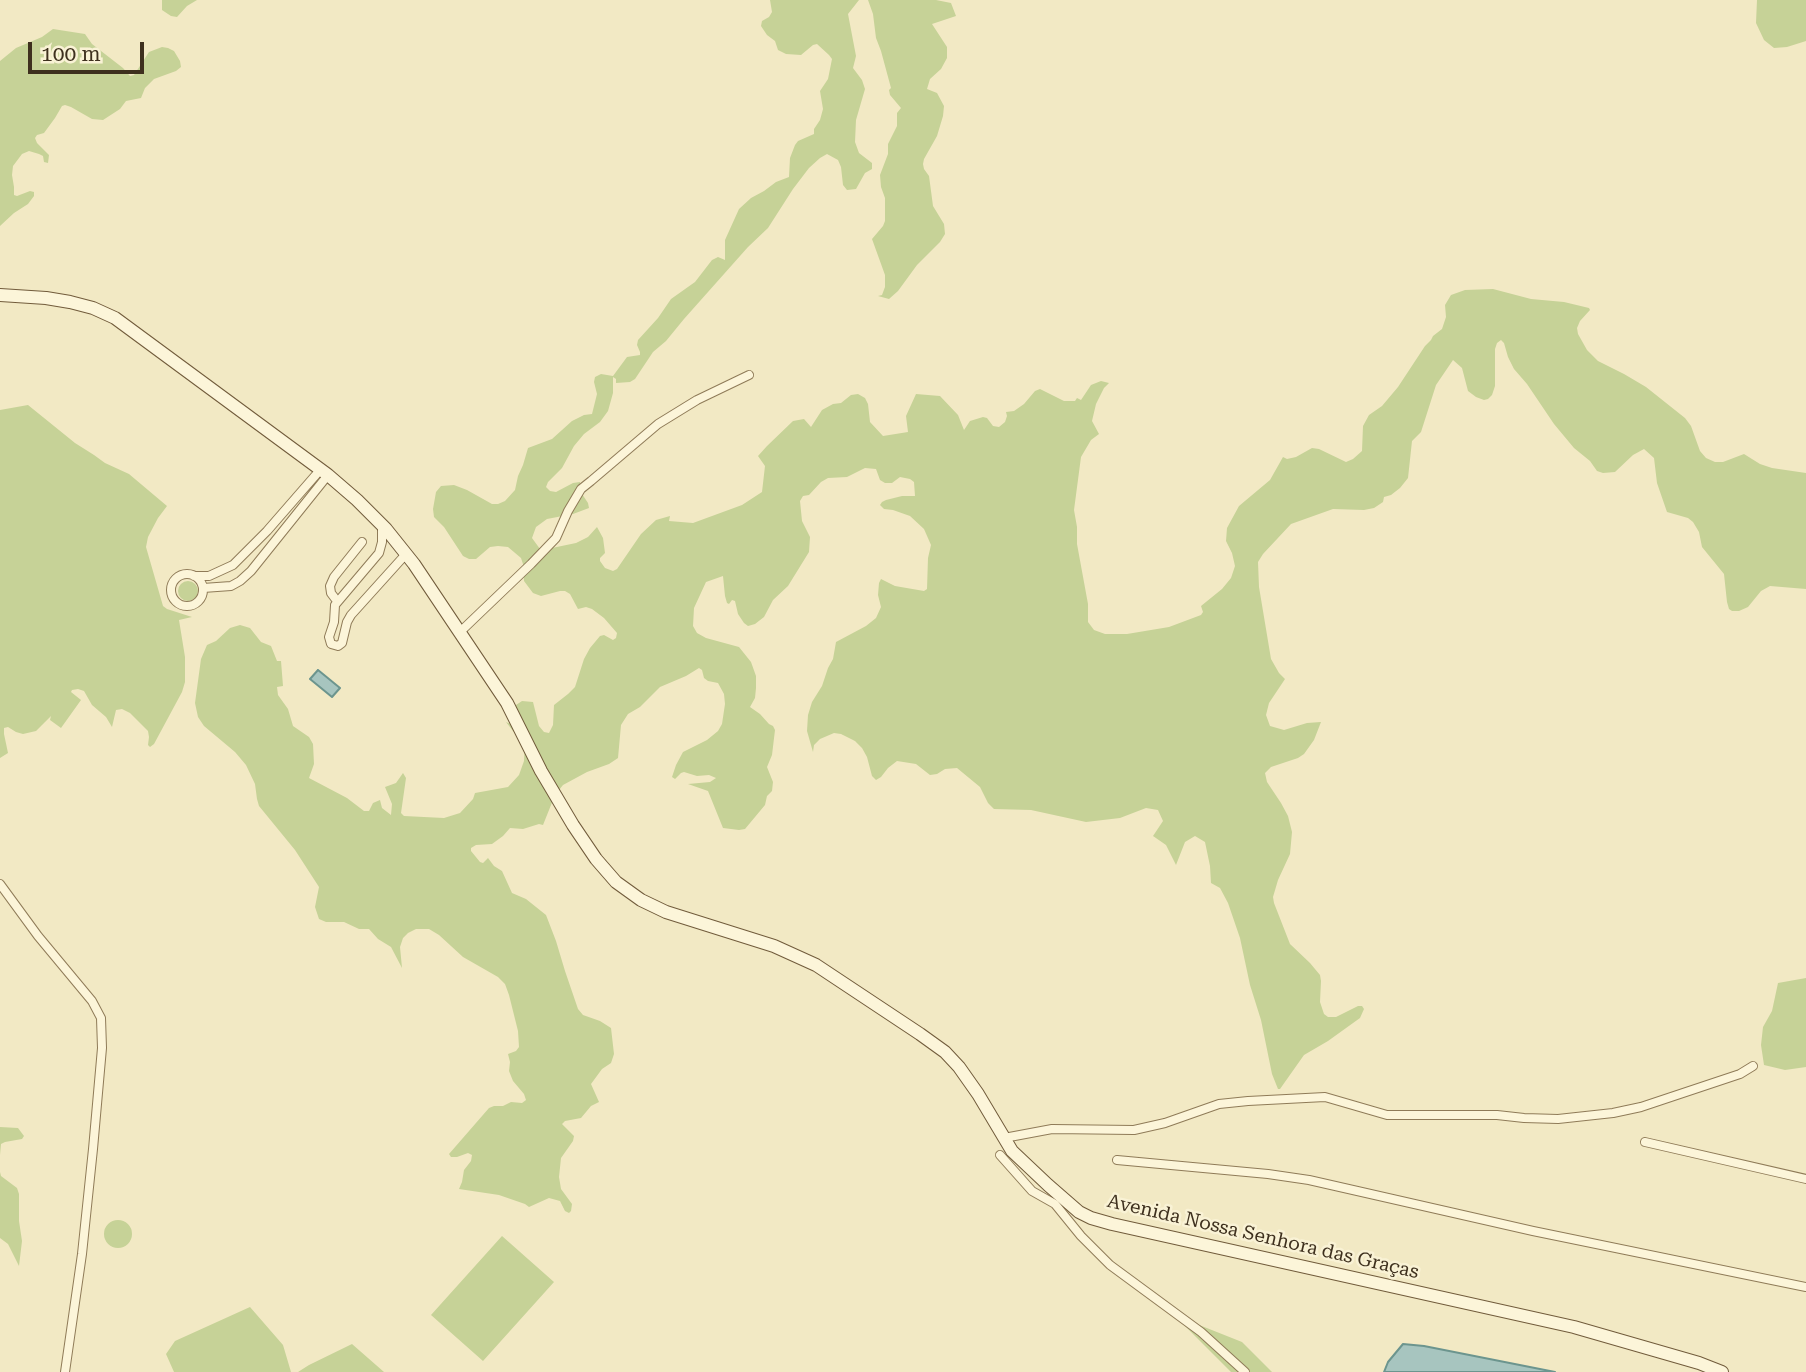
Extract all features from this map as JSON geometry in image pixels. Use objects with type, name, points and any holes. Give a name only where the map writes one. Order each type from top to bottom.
[{"type":"main road","name":"Avenida Nossa Senhora das Graças","points":[[0,295],[70,302],[116,318],[324,472],[382,525],[406,554],[507,703],[541,771],[573,825],[596,859],[616,882],[641,900],[666,912],[774,946],[816,965],[945,1052],[978,1094],[1012,1151],[1079,1212],[1126,1227],[1574,1327],[1722,1372]]},
{"type":"street","points":[[460,632],[556,538],[581,489],[658,424],[697,400],[749,375]]},
{"type":"street","points":[[194,576],[199,579],[203,588],[201,599],[193,606],[183,606],[174,600],[171,590],[175,580],[183,575],[208,576],[233,565],[324,472]]},
{"type":"street","points":[[203,588],[231,586],[251,571],[324,472]]},
{"type":"street","points":[[382,525],[379,553],[334,607],[334,622],[329,637],[331,644],[338,646],[344,640],[347,622],[357,607],[406,554]]},
{"type":"street","points":[[337,601],[330,586],[362,542]]},
{"type":"street","points":[[0,884],[38,936],[92,1001],[100,1018],[102,1048],[93,1149],[82,1254],[65,1372]]},
{"type":"street","points":[[1004,1138],[1052,1129],[1133,1130],[1165,1123],[1219,1104],[1325,1097],[1387,1115],[1497,1115],[1558,1119],[1641,1107],[1740,1074],[1753,1066]]},
{"type":"street","points":[[1645,1143],[1806,1179]]},
{"type":"street","points":[[1000,1155],[1032,1191],[1055,1204],[1081,1236],[1110,1265],[1201,1332],[1245,1372]]},
{"type":"street","points":[[1117,1160],[1309,1180],[1533,1231],[1806,1287]]},
{"type":"green space","points":[[162,0],[197,0],[177,17],[162,10]]},
{"type":"green space","points":[[770,0],[859,0],[848,14],[856,56],[853,68],[865,89],[856,120],[855,142],[859,153],[872,163],[872,169],[865,173],[856,189],[847,190],[843,185],[838,160],[827,154],[820,158],[793,189],[768,228],[653,352],[635,379],[616,383],[613,377],[613,393],[608,411],[574,446],[562,468],[546,487],[556,492],[580,482],[580,491],[589,508],[547,519],[536,527],[532,538],[540,549],[576,543],[588,537],[597,527],[603,538],[605,553],[600,561],[605,568],[613,571],[641,534],[656,520],[670,516],[669,521],[693,523],[742,505],[762,492],[765,466],[758,456],[767,446],[793,421],[804,419],[811,427],[822,410],[841,403],[851,395],[858,394],[865,398],[870,422],[883,436],[908,432],[906,416],[916,394],[940,396],[958,415],[964,430],[970,421],[983,417],[993,426],[999,427],[1005,422],[1006,412],[1014,411],[1040,389],[1064,401],[1075,401],[1077,398],[1081,400],[1091,385],[1101,381],[1109,383],[1096,404],[1092,421],[1099,434],[1091,440],[1081,457],[1074,510],[1088,604],[1088,622],[1094,630],[1105,634],[1127,634],[1169,627],[1201,615],[1201,606],[1231,578],[1235,566],[1226,541],[1227,528],[1239,506],[1270,480],[1283,457],[1296,457],[1312,448],[1346,462],[1353,459],[1362,451],[1363,426],[1369,415],[1382,406],[1425,346],[1442,329],[1446,317],[1445,305],[1451,295],[1465,290],[1493,289],[1531,299],[1589,308],[1577,328],[1587,350],[1598,361],[1646,387],[1685,418],[1706,458],[1723,462],[1744,454],[1772,468],[1806,473],[1806,589],[1770,586],[1761,591],[1748,607],[1732,611],[1727,602],[1724,574],[1702,547],[1699,532],[1693,522],[1667,512],[1657,483],[1654,458],[1644,449],[1633,455],[1615,472],[1597,471],[1554,424],[1514,369],[1501,340],[1495,349],[1495,386],[1488,399],[1476,397],[1468,391],[1462,368],[1453,360],[1436,385],[1421,432],[1412,441],[1408,478],[1400,488],[1384,497],[1383,502],[1374,508],[1333,509],[1291,524],[1258,562],[1259,587],[1271,659],[1285,679],[1269,703],[1266,715],[1270,726],[1284,730],[1321,722],[1314,740],[1304,754],[1271,767],[1265,773],[1267,782],[1288,816],[1292,832],[1290,854],[1278,880],[1274,903],[1290,944],[1320,975],[1320,1002],[1324,1014],[1336,1017],[1358,1006],[1364,1009],[1360,1018],[1304,1055],[1278,1089],[1272,1074],[1240,938],[1228,903],[1220,888],[1211,883],[1205,842],[1195,836],[1185,842],[1176,865],[1166,845],[1153,836],[1163,821],[1158,810],[1146,808],[1120,818],[1086,822],[1031,810],[994,809],[980,787],[957,768],[930,775],[916,764],[897,761],[876,780],[862,748],[855,741],[834,733],[820,739],[814,745],[813,752],[807,731],[808,715],[833,659],[836,642],[876,618],[881,607],[878,595],[881,579],[895,586],[924,591],[927,589],[931,545],[924,529],[910,516],[884,509],[880,505],[886,500],[915,496],[914,482],[910,479],[900,477],[892,483],[885,483],[880,480],[876,469],[865,468],[847,477],[828,478],[800,501],[802,521],[810,537],[809,552],[788,586],[773,600],[764,617],[755,624],[748,626],[744,623],[738,614],[735,601],[727,603],[723,576],[706,582],[694,608],[693,626],[697,633],[739,647],[751,662],[756,676],[756,688],[750,707],[775,730],[772,755],[767,767],[773,782],[772,791],[767,796],[765,805],[745,829],[723,828],[708,791],[688,784],[710,782],[716,778],[684,772],[675,779],[672,777],[683,752],[707,740],[722,724],[724,694],[718,683],[704,678],[699,668],[660,687],[640,707],[628,714],[621,725],[618,758],[563,785],[555,795],[543,825],[523,829],[510,828],[492,844],[471,848],[480,862],[483,863],[488,858],[502,871],[512,893],[526,899],[546,915],[578,1009],[583,1015],[611,1028],[614,1054],[611,1063],[602,1069],[591,1084],[599,1102],[591,1106],[581,1118],[562,1124],[574,1136],[561,1158],[559,1177],[561,1189],[572,1204],[571,1211],[565,1211],[560,1201],[549,1198],[529,1207],[499,1195],[459,1189],[464,1170],[472,1155],[468,1153],[451,1157],[449,1154],[489,1108],[526,1100],[509,1071],[508,1054],[519,1047],[518,1031],[505,984],[498,977],[463,957],[429,929],[416,929],[403,938],[400,947],[402,968],[391,947],[369,929],[319,919],[315,907],[319,887],[295,850],[259,806],[255,784],[246,765],[204,726],[198,717],[195,703],[201,659],[207,645],[216,641],[230,628],[240,625],[250,628],[261,642],[271,646],[277,661],[281,661],[283,686],[277,687],[278,695],[288,709],[293,726],[309,737],[313,744],[314,764],[309,778],[347,798],[364,811],[369,811],[373,803],[380,800],[382,808],[391,815],[392,804],[385,787],[396,783],[403,773],[406,778],[401,813],[404,816],[444,818],[460,813],[475,793],[508,787],[519,775],[524,761],[525,741],[506,722],[515,726],[513,707],[522,701],[533,702],[539,726],[549,733],[553,725],[554,705],[575,687],[590,648],[600,636],[604,635],[613,640],[617,633],[592,609],[578,609],[570,594],[565,591],[541,596],[533,593],[524,581],[521,558],[508,547],[490,547],[476,559],[463,556],[434,517],[436,492],[441,486],[454,485],[492,504],[505,501],[515,490],[528,448],[552,439],[572,421],[592,414],[597,394],[595,377],[601,374],[613,376],[627,357],[640,355],[638,340],[671,299],[695,282],[712,260],[718,257],[725,260],[725,240],[739,209],[776,182],[789,177],[790,158],[795,145],[814,134],[820,120],[823,109],[820,91],[828,79],[832,59],[817,44],[801,55],[786,54],[778,50],[775,41],[761,26],[762,21],[772,12]]},
{"type":"green space","points":[[868,0],[936,0],[951,3],[956,16],[932,24],[947,47],[947,58],[941,69],[930,79],[927,89],[937,93],[944,106],[937,136],[923,164],[929,176],[933,206],[944,224],[945,234],[889,299],[878,296],[882,295],[885,287],[885,275],[872,239],[885,221],[885,198],[880,175],[888,154],[888,144],[897,126],[897,113],[901,108],[890,95],[891,88]]},
{"type":"green space","points":[[1757,0],[1806,0],[1806,41],[1774,48],[1764,40],[1756,23]]},
{"type":"green space","points":[[53,29],[85,34],[92,44],[130,76],[134,75],[149,52],[162,47],[174,51],[181,67],[154,79],[145,88],[141,98],[126,101],[120,109],[103,120],[92,119],[71,107],[62,106],[44,133],[35,138],[49,155],[48,163],[44,162],[43,156],[29,151],[22,154],[13,166],[14,195],[30,191],[34,192],[34,196],[0,226],[0,61],[16,48]]},
{"type":"green space","points":[[28,405],[75,443],[105,463],[129,474],[167,506],[148,537],[146,547],[163,606],[192,617],[179,620],[185,657],[185,682],[182,692],[150,747],[148,731],[130,713],[122,709],[116,710],[112,727],[106,717],[92,705],[84,691],[78,689],[71,692],[81,700],[61,728],[50,720],[51,716],[36,731],[23,734],[8,727],[4,728],[8,753],[0,758],[0,410]]},
{"type":"green space","points":[[184,581],[192,581],[198,591],[192,601],[184,601],[178,595],[178,587]]},
{"type":"green space","points":[[1806,978],[1806,1067],[1785,1070],[1764,1065],[1761,1045],[1763,1027],[1772,1011],[1778,983]]},
{"type":"green space","points":[[0,1127],[18,1128],[24,1136],[22,1139],[1,1144],[0,1155]]},
{"type":"green space","points":[[0,1172],[1,1176],[17,1188],[19,1194],[22,1241],[19,1266],[8,1244],[0,1238]]},
{"type":"green space","points":[[118,1220],[128,1224],[132,1234],[128,1244],[118,1248],[108,1244],[104,1234],[108,1224]]},
{"type":"green space","points":[[502,1236],[554,1282],[483,1361],[431,1315]]},
{"type":"green space","points":[[250,1307],[283,1345],[291,1372],[174,1372],[166,1354],[175,1341]]},
{"type":"green space","points":[[1174,1315],[1242,1342],[1272,1372],[1231,1372]]},
{"type":"green space","points":[[352,1344],[384,1372],[298,1372],[309,1365]]},
{"type":"water","points":[[318,670],[340,688],[332,697],[310,679]]},
{"type":"water","points":[[1403,1344],[1555,1372],[1384,1372],[1388,1362]]}]
